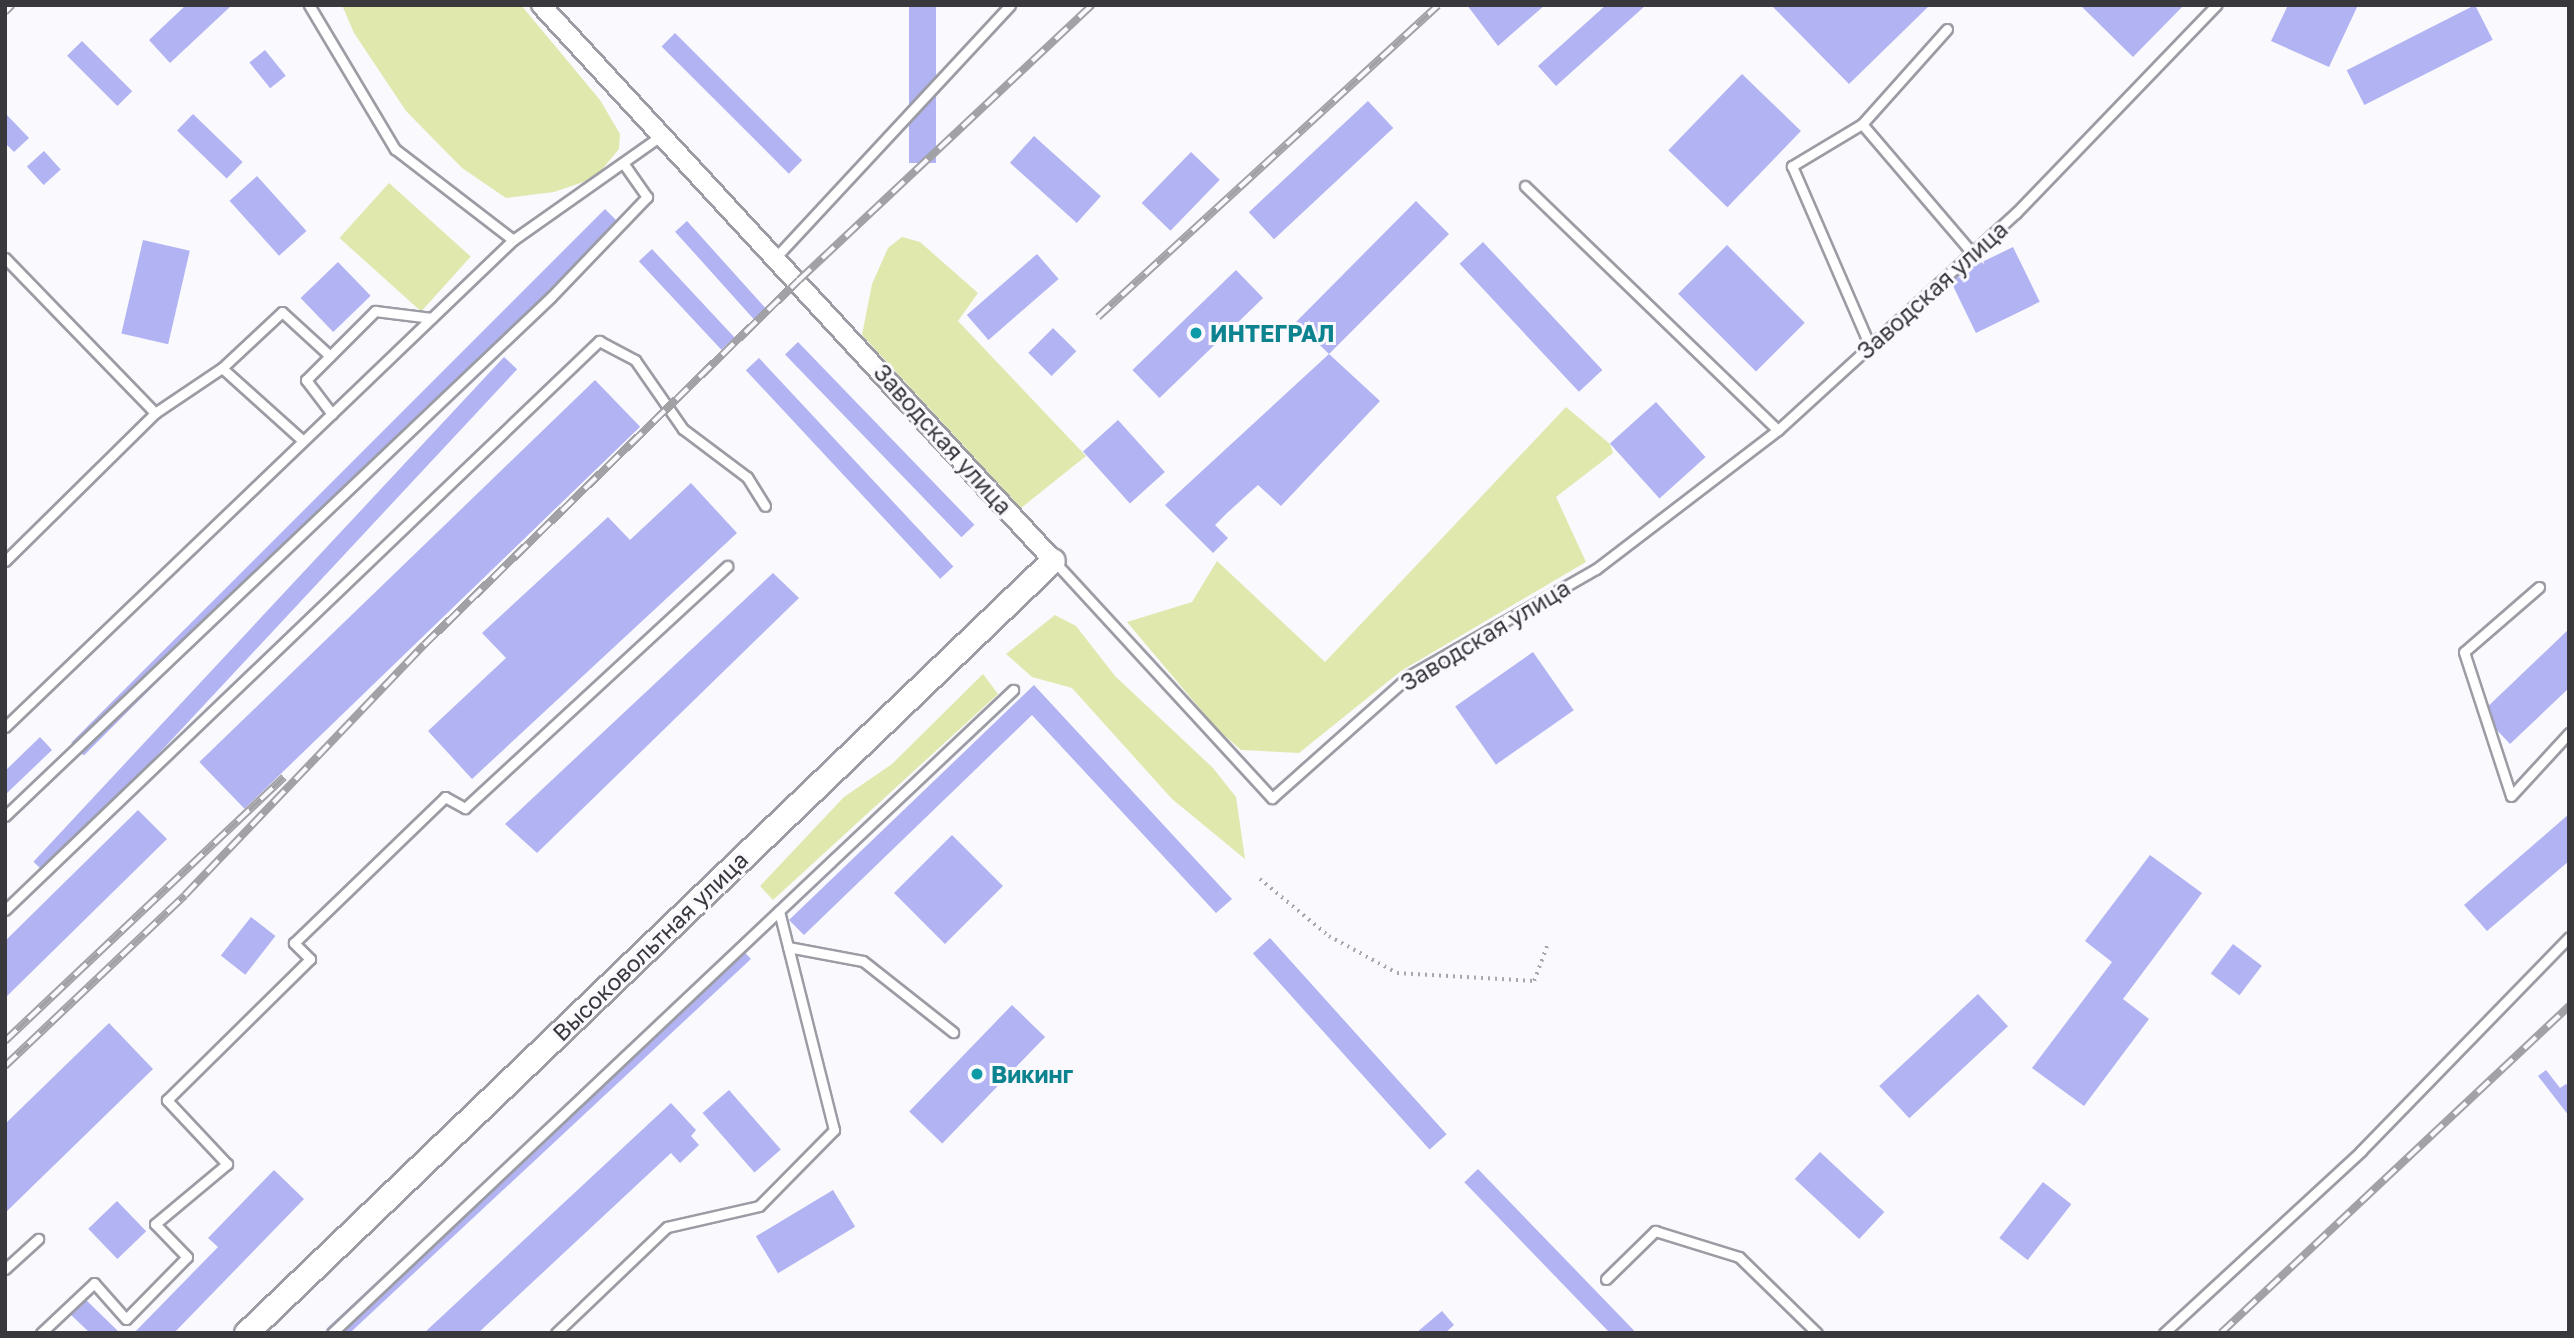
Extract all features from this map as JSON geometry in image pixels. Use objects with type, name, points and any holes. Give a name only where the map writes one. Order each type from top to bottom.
[{"type":"street","name":"Заводская улица","points":[[541,5],[777,256],[1053,560]]},
{"type":"street","name":"Высоковольтная улица","points":[[246,1333],[1053,560]]},
{"type":"lane","points":[[309,5],[395,149],[513,240]]},
{"type":"lane","points":[[777,256],[1010,5]]},
{"type":"lane","name":"Заводская улица","points":[[1053,560],[1272,798],[1409,676],[1596,569],[1778,430],[1972,253],[2216,5]]},
{"type":"lane","points":[[1870,346],[1792,166],[1862,124],[1947,29]]},
{"type":"lane","points":[[1862,124],[1972,253]]},
{"type":"lane","points":[[5,727],[513,240],[625,164],[662,135]]},
{"type":"lane","points":[[5,816],[561,288],[647,197],[625,164]]},
{"type":"lane","points":[[1525,186],[1778,430]]},
{"type":"lane","points":[[5,258],[155,413]]},
{"type":"lane","points":[[332,414],[306,380],[374,310],[432,318]]},
{"type":"lane","points":[[5,561],[155,413],[222,368],[282,312],[330,356]]},
{"type":"lane","points":[[5,910],[599,341],[635,360],[683,429],[747,477],[765,506]]},
{"type":"lane","points":[[222,368],[303,441]]},
{"type":"lane","points":[[41,1333],[94,1283],[126,1319],[187,1257],[155,1224],[227,1164],[167,1100],[310,959],[294,943],[445,797],[465,808],[727,566]]},
{"type":"lane","points":[[2539,587],[2464,652],[2511,796],[2569,733]]},
{"type":"lane","points":[[332,1333],[1013,690]]},
{"type":"lane","points":[[555,1333],[667,1227],[759,1206],[834,1130],[779,911]]},
{"type":"lane","points":[[2164,1333],[2361,1151],[2569,937]]},
{"type":"lane","points":[[788,947],[863,961],[953,1032]]},
{"type":"lane","points":[[1606,1279],[1655,1231],[1740,1257],[1816,1333]]},
{"type":"lane","points":[[5,1269],[38,1238]]},
{"type":"path","points":[[1259,879],[1329,936],[1397,973],[1534,981],[1548,943]]},
{"type":"green space","points":[[342,5],[521,5],[600,100],[620,134],[619,149],[595,178],[554,192],[506,198],[462,168],[406,111],[354,33]]},
{"type":"green space","points":[[389,183],[471,257],[421,312],[339,238]]},
{"type":"green space","points":[[902,237],[920,242],[978,293],[958,321],[1086,456],[1021,508],[862,335],[872,284],[888,248]]},
{"type":"green space","points":[[1566,407],[1610,444],[1613,453],[1556,497],[1586,562],[1401,671],[1299,753],[1241,750],[1217,729],[1127,622],[1192,602],[1217,561],[1325,662]]},
{"type":"green space","points":[[1055,615],[1076,626],[1115,676],[1213,768],[1236,797],[1245,859],[1172,799],[1072,688],[1032,677],[1006,654]]},
{"type":"green space","points":[[983,674],[998,694],[773,900],[760,886],[844,797],[892,764]]},
{"type":"building","points":[[186,5],[232,5],[170,63],[149,40]]},
{"type":"building","points":[[909,5],[936,5],[936,163],[909,163]]},
{"type":"building","points":[[1467,5],[1545,5],[1498,46]]},
{"type":"building","points":[[1606,5],[1646,5],[1556,86],[1538,66]]},
{"type":"building","points":[[1771,5],[1930,5],[1849,84]]},
{"type":"building","points":[[2080,5],[2184,5],[2133,57]]},
{"type":"building","points":[[2288,5],[2358,5],[2329,67],[2271,41]]},
{"type":"building","points":[[2475,5],[2493,40],[2364,105],[2347,70]]},
{"type":"building","points":[[675,33],[802,160],[789,174],[662,46]]},
{"type":"building","points":[[82,41],[132,91],[117,106],[67,56]]},
{"type":"building","points":[[265,50],[286,76],[270,88],[249,63]]},
{"type":"building","points":[[1742,74],[1801,131],[1727,207],[1668,150]]},
{"type":"building","points":[[1368,101],[1393,128],[1274,239],[1249,212]]},
{"type":"building","points":[[5,113],[29,138],[14,152],[5,143]]},
{"type":"building","points":[[193,114],[243,162],[227,178],[177,131]]},
{"type":"building","points":[[1034,136],[1101,196],[1077,223],[1010,163]]},
{"type":"building","points":[[44,151],[61,170],[44,185],[27,166]]},
{"type":"building","points":[[1191,152],[1220,180],[1170,231],[1142,203]]},
{"type":"building","points":[[257,176],[307,231],[279,256],[230,201]]},
{"type":"building","points":[[1416,201],[1449,234],[1329,354],[1296,322]]},
{"type":"building","points":[[605,209],[618,222],[84,756],[71,743]]},
{"type":"building","points":[[687,221],[766,309],[754,319],[675,232]]},
{"type":"building","points":[[143,240],[190,251],[168,344],[121,334]]},
{"type":"building","points":[[1483,242],[1602,370],[1579,392],[1460,264]]},
{"type":"building","points":[[1727,245],[1805,323],[1756,372],[1678,294]]},
{"type":"building","points":[[2013,247],[2040,302],[1976,333],[1949,278]]},
{"type":"building","points":[[652,249],[735,337],[721,350],[639,261]]},
{"type":"building","points":[[1037,254],[1059,279],[988,340],[967,315]]},
{"type":"building","points":[[338,262],[371,296],[333,332],[301,298]]},
{"type":"building","name":"ИНТЕГРАЛ","points":[[1236,270],[1263,298],[1160,398],[1132,370]]},
{"type":"building","points":[[1053,328],[1076,351],[1052,376],[1028,353]]},
{"type":"building","points":[[798,342],[974,525],[961,537],[785,355]]},
{"type":"building","points":[[1329,354],[1380,401],[1281,506],[1258,485],[1227,513],[1215,525],[1228,538],[1213,553],[1165,505]]},
{"type":"building","points":[[504,357],[517,369],[47,874],[33,862]]},
{"type":"building","points":[[759,358],[953,566],[940,579],[746,370]]},
{"type":"building","points":[[595,380],[640,427],[245,809],[199,762]]},
{"type":"building","points":[[1656,402],[1706,457],[1659,498],[1610,443]]},
{"type":"building","points":[[1118,420],[1165,472],[1130,503],[1083,451]]},
{"type":"building","points":[[691,483],[737,533],[472,779],[428,731],[506,658],[482,633],[608,517],[630,540]]},
{"type":"building","points":[[773,573],[799,598],[537,853],[505,824]]},
{"type":"building","points":[[2569,629],[2569,688],[2510,744],[2481,713]]},
{"type":"building","points":[[1533,652],[1574,710],[1496,765],[1455,706]]},
{"type":"building","points":[[1034,685],[1232,899],[1216,913],[1032,715],[804,935],[789,920]]},
{"type":"building","points":[[40,737],[52,750],[5,795],[5,771]]},
{"type":"building","points":[[138,810],[167,839],[5,998],[5,941]]},
{"type":"building","points":[[2569,814],[2569,861],[2487,931],[2464,905]]},
{"type":"building","points":[[952,835],[1003,886],[945,944],[894,893]]},
{"type":"building","points":[[2150,855],[2202,893],[2123,999],[2149,1019],[2084,1106],[2032,1068],[2112,962],[2085,941]]},
{"type":"building","points":[[251,917],[275,936],[245,975],[221,956]]},
{"type":"building","points":[[1270,938],[1447,1134],[1430,1150],[1253,953]]},
{"type":"building","points":[[2233,944],[2262,966],[2239,995],[2211,974]]},
{"type":"building","points":[[738,945],[751,959],[350,1333],[330,1333],[326,1329]]},
{"type":"building","points":[[1978,994],[2008,1026],[1909,1118],[1879,1086]]},
{"type":"building","name":"Викинг","points":[[1012,1005],[1045,1037],[942,1143],[909,1111]]},
{"type":"building","points":[[109,1023],[153,1069],[5,1213],[5,1124]]},
{"type":"building","points":[[2546,1070],[2560,1088],[2566,1084],[2569,1087],[2569,1116],[2538,1076]]},
{"type":"building","points":[[729,1090],[781,1150],[754,1173],[703,1113]]},
{"type":"building","points":[[671,1103],[696,1130],[691,1136],[699,1145],[680,1163],[671,1153],[478,1333],[424,1333]]},
{"type":"building","points":[[1820,1152],[1884,1212],[1859,1239],[1795,1179]]},
{"type":"building","points":[[1478,1169],[1636,1333],[1610,1333],[1464,1182]]},
{"type":"building","points":[[274,1170],[304,1199],[174,1333],[134,1333],[218,1247],[208,1238]]},
{"type":"building","points":[[2043,1182],[2071,1204],[2028,1260],[1999,1238]]},
{"type":"building","points":[[833,1190],[855,1227],[778,1273],[756,1236]]},
{"type":"building","points":[[117,1201],[146,1231],[117,1259],[88,1229]]},
{"type":"building","points":[[84,1298],[120,1333],[90,1333],[69,1313]]},
{"type":"building","points":[[1442,1311],[1454,1325],[1445,1333],[1416,1333]]},
{"type":"railway","points":[[5,12],[12,5]]},
{"type":"railway","points":[[5,1066],[185,895],[424,645],[799,280],[1092,5]]},
{"type":"railway","points":[[1098,317],[1438,5]]},
{"type":"railway","points":[[5,1041],[284,777]]},
{"type":"railway","points":[[2221,1333],[2569,1006]]},
{"type":"place","name":"ИНТЕГРАЛ","points":[[1196,333]]},
{"type":"place","name":"Викинг","points":[[977,1074]]}]
